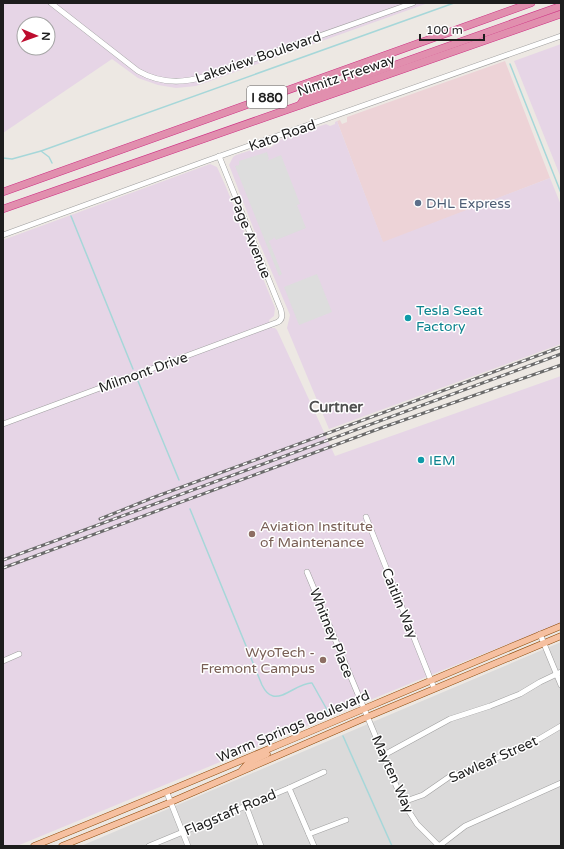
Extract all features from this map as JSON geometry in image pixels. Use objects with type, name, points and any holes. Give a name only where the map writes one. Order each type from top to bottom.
[{"type":"highway","name":"Nimitz Freeway","points":[[3,192],[530,3]]},
{"type":"highway","name":"I 880","points":[[300,105],[305,97],[561,6]]},
{"type":"highway","name":"Nimitz Freeway","points":[[3,209],[561,14]]},
{"type":"main road","name":"Warm Springs Boulevard","points":[[34,846],[167,793],[363,708],[561,626]]},
{"type":"main road","name":"Warm Springs Boulevard","points":[[62,846],[171,802],[434,688],[561,636]]},
{"type":"main road","points":[[240,772],[248,763],[270,753],[273,747]]},
{"type":"street","name":"Lakeview Boulevard","points":[[51,3],[138,71],[154,79],[173,82],[183,82],[203,77],[413,3]]},
{"type":"street","name":"Kato Road","points":[[3,235],[219,156],[561,36]]},
{"type":"street","name":"Page Avenue","points":[[219,156],[281,310],[282,318]]},
{"type":"street","name":"Milmont Drive","points":[[3,424],[278,322],[282,318]]},
{"type":"street","name":"Caitlin Way","points":[[366,517],[434,688]]},
{"type":"street","name":"Whitney Place","points":[[307,572],[367,717]]},
{"type":"street","points":[[540,634],[559,673],[561,685]]},
{"type":"street","points":[[3,661],[19,654]]},
{"type":"street","points":[[384,755],[450,719],[490,706],[520,694],[559,673]]},
{"type":"street","name":"Mayten Way","points":[[367,717],[403,802],[417,824],[439,846]]},
{"type":"street","name":"Sawleaf Street","points":[[403,802],[423,796],[449,777],[481,765],[539,739],[561,726]]},
{"type":"street","name":"Flagstaff Road","points":[[149,846],[324,772]]},
{"type":"street","points":[[439,846],[465,826],[561,783]]},
{"type":"street","points":[[289,788],[314,846]]},
{"type":"street","points":[[167,793],[188,846]]},
{"type":"street","points":[[246,806],[261,846]]},
{"type":"street","points":[[309,834],[346,820]]},
{"type":"shaded area","points":[[3,3],[428,3],[196,86],[176,88],[158,85],[138,78],[112,59],[3,133]]},
{"type":"shaded area","points":[[561,44],[561,178],[514,61]]},
{"type":"shaded area","points":[[505,61],[550,178],[383,243],[337,121],[340,120],[342,124],[347,122],[347,117]]},
{"type":"shaded area","points":[[337,121],[383,242],[550,178],[561,205],[561,344],[329,429],[287,328],[290,315],[254,230],[229,165],[233,157],[236,155],[264,146],[268,149],[273,146],[276,141],[326,124],[330,126],[335,124]]},
{"type":"shaded area","points":[[267,152],[269,159],[267,161],[281,155],[300,204],[297,205],[306,228],[276,240],[274,237],[269,241],[282,274],[279,276],[235,166],[239,165],[239,161]]},
{"type":"shaded area","points":[[210,164],[217,167],[275,308],[274,316],[269,320],[272,328],[277,330],[335,456],[561,376],[561,623],[433,674],[17,846],[3,846],[3,240]]},
{"type":"shaded area","points":[[317,274],[332,312],[299,325],[284,287]]},
{"type":"shaded area","points":[[561,642],[561,846],[81,846],[382,718]]},
{"type":"waterway","points":[[3,158],[12,159],[41,151],[454,3]]},
{"type":"waterway","points":[[510,64],[561,193]]},
{"type":"waterway","points":[[41,151],[49,157],[52,163]]},
{"type":"waterway","points":[[71,216],[133,369]]},
{"type":"waterway","points":[[138,381],[179,480]]},
{"type":"waterway","points":[[190,509],[266,692],[273,696],[277,696],[287,693],[307,683],[312,683],[330,715]]},
{"type":"waterway","points":[[343,736],[392,846]]},
{"type":"railway","points":[[100,519],[152,498],[561,347]]},
{"type":"railway","points":[[3,560],[561,354]]},
{"type":"railway","points":[[3,568],[381,428],[561,365]]},
{"type":"place","name":"DHL Express","points":[[418,203]]},
{"type":"place","name":"Tesla Seat Factory","points":[[408,318]]},
{"type":"place","name":"IEM","points":[[421,460]]},
{"type":"place","name":"Aviation Institute of Maintenance","points":[[252,534]]},
{"type":"place","name":"WyoTech - Fremont Campus","points":[[323,660]]},
{"type":"district","name":"Curtner","points":[[336,407]]}]
